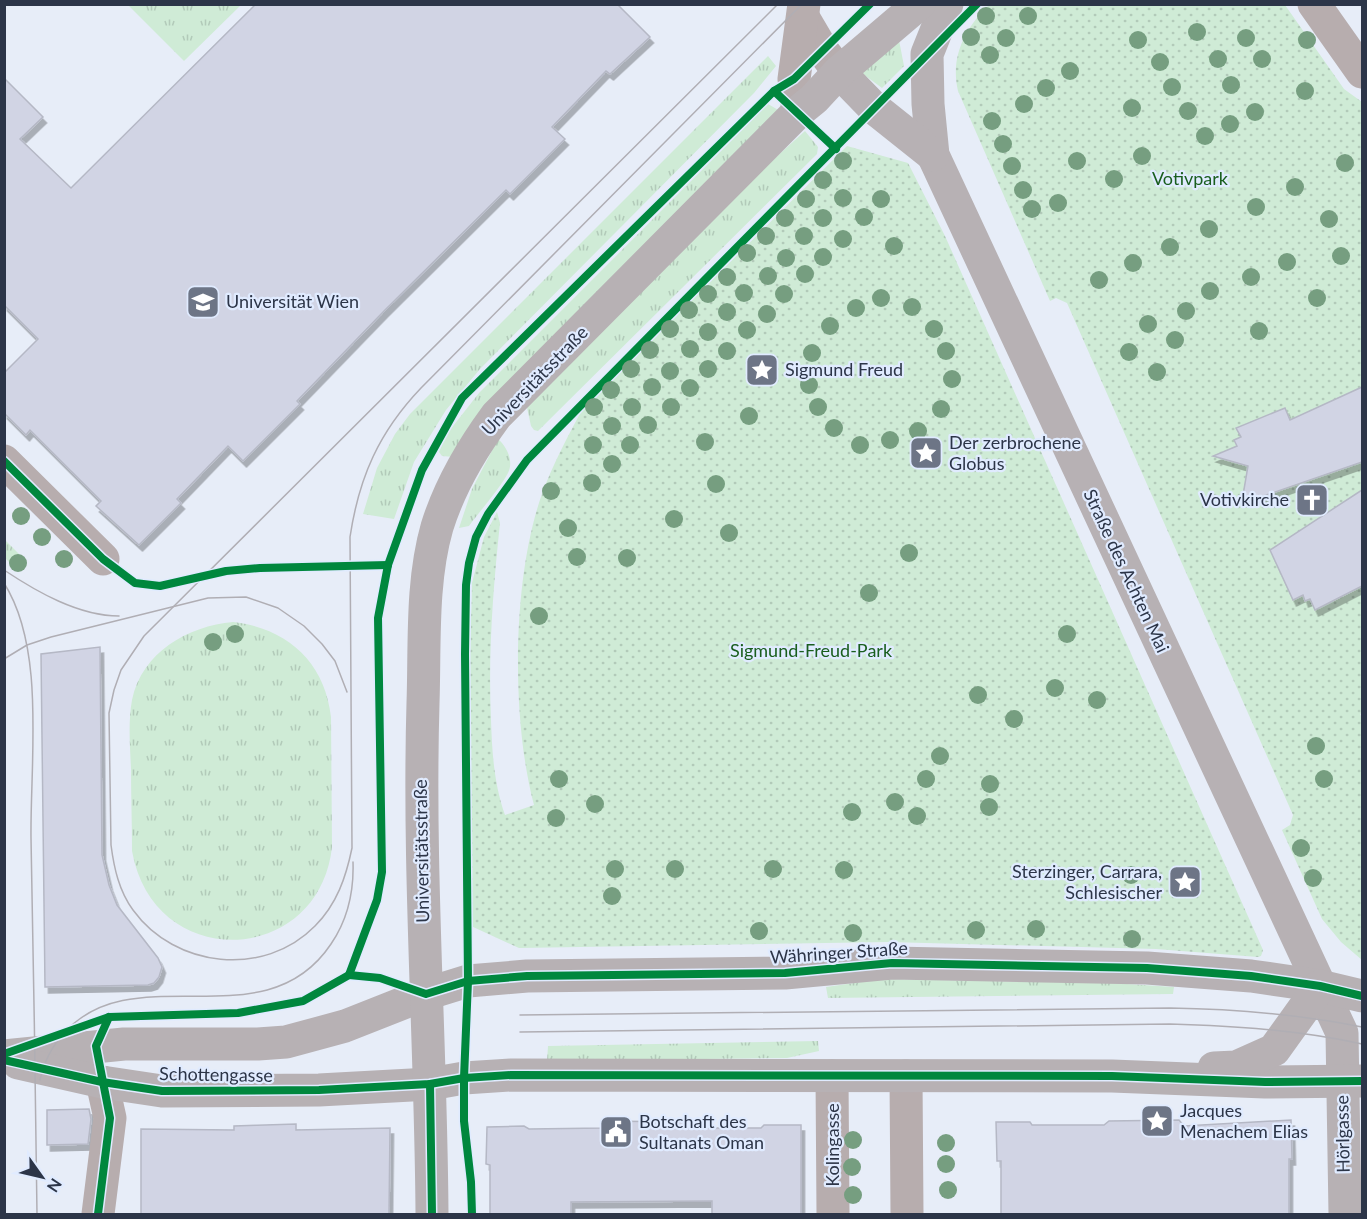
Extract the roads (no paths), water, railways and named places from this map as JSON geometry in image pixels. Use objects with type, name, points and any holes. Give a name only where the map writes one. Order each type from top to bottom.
[{"type":"main road","name":"Universitätsstraße","points":[[432,1215],[430,1084],[423,937],[421,761],[426,593],[430,558],[437,527],[448,498],[459,472],[496,416],[839,72],[919,4]]},
{"type":"main road","name":"Straße des Achten Mai","points":[[946,4],[927,54],[928,104],[933,155],[1320,986]]},
{"type":"main road","name":"Straße des Achten Mai","points":[[839,72],[874,108],[933,155]]},
{"type":"main road","name":"Währinger Straße","points":[[426,994],[468,981],[527,976],[785,973],[892,963],[1147,969],[1251,976],[1320,986],[1362,996]]},
{"type":"main road","points":[[1112,1076],[1236,1066],[1258,1058],[1274,1050],[1320,986]]},
{"type":"main road","name":"Hörlgasse","points":[[1320,986],[1342,1033],[1352,1081],[1345,1215]]},
{"type":"main road","name":"Schottengasse","points":[[4,1058],[124,1044],[286,1042],[345,1026],[426,994]]},
{"type":"main road","name":"Schottengasse","points":[[4,1058],[102,1082],[162,1091],[319,1090],[430,1084]]},
{"type":"main road","points":[[430,1084],[464,1078],[511,1076],[1112,1076],[1265,1082],[1352,1081]]},
{"type":"street","points":[[1314,4],[1362,72]]},
{"type":"street","points":[[803,11],[823,51],[839,72]]},
{"type":"street","points":[[798,112],[794,79],[803,11]]},
{"type":"street","points":[[4,461],[104,559]]},
{"type":"street","name":"Kolingasse","points":[[832,1076],[833,1215]]},
{"type":"street","points":[[906,1076],[907,1215]]},
{"type":"street","points":[[98,1215],[110,1118],[102,1082]]},
{"type":"tram line","points":[[778,4],[144,636],[121,670],[109,713],[111,845],[114,862],[128,903],[151,929],[172,944],[196,954],[221,959],[246,959],[271,954],[294,943],[323,918],[343,880],[352,848],[350,537],[359,495],[373,456],[393,421],[421,388],[802,4]]},
{"type":"tram line","points":[[4,570],[59,601],[89,612],[119,616]]},
{"type":"tram line","points":[[4,583],[17,610],[26,640],[33,706],[31,838],[37,1214]]},
{"type":"tram line","points":[[4,659],[27,645],[51,637],[208,598],[246,597],[278,608],[304,626],[335,661],[347,692]]},
{"type":"tram line","points":[[40,1080],[46,1060],[60,1037],[94,1010],[127,1000],[163,996],[236,995],[271,989],[303,973],[331,944],[342,925],[351,895],[353,862]]},
{"type":"tram line","points":[[520,1015],[1170,1008],[1266,1013],[1362,1027]]},
{"type":"tram line","points":[[520,1032],[1170,1024],[1266,1030],[1314,1035],[1362,1044]]},
{"type":"place","name":"Universität Wien","points":[[203,302]]},
{"type":"place","name":"Sigmund Freud","points":[[762,370]]},
{"type":"place","name":"Der zerbrochene Globus","points":[[926,453]]},
{"type":"place","name":"Votivkirche","points":[[1312,500]]},
{"type":"place","name":"Sterzinger, Carrara, Schlesischer","points":[[1185,882]]},
{"type":"place","name":"Jacques Menachem Elias","points":[[1157,1121]]},
{"type":"place","name":"Botschaft des Sultanats Oman","points":[[616,1132]]},
{"type":"park label","name":"Votivpark","points":[[1190,179]]},
{"type":"park label","name":"Sigmund-Freud-Park","points":[[811,651]]}]
